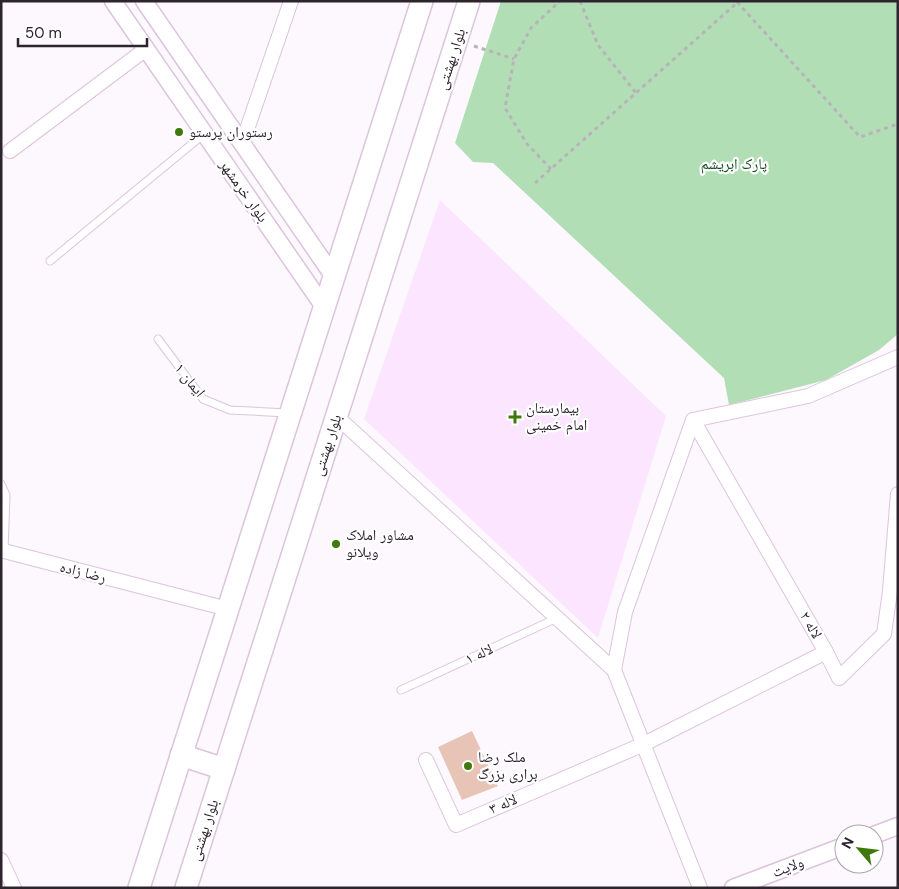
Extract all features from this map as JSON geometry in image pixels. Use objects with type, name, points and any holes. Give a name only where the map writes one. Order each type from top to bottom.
[{"type":"main road","points":[[138,888],[422,1]]},
{"type":"main road","name":"بلوار بهشتی","points":[[186,888],[469,1]]},
{"type":"main road","points":[[181,755],[224,769]]},
{"type":"street","name":"بلوار خرمشهر","points":[[113,1],[324,307]]},
{"type":"street","name":"بلوار خرمشهر","points":[[144,1],[334,277]]},
{"type":"street","points":[[242,144],[291,1]]},
{"type":"street","points":[[10,152],[146,49]]},
{"type":"street","points":[[614,670],[625,612],[693,420],[808,396],[898,357]]},
{"type":"street","points":[[336,416],[614,670],[700,888]]},
{"type":"street","name":"لاله ۲","points":[[644,744],[826,652],[693,420]]},
{"type":"street","points":[[826,652],[839,678],[884,634],[894,592],[898,494]]},
{"type":"street","name":"رضا زاده","points":[[4,551],[228,609]]},
{"type":"street","name":"لاله ۳","points":[[426,760],[456,825],[644,744]]},
{"type":"street","points":[[884,831],[898,826]]},
{"type":"street","name":"ولایت","points":[[733,888],[834,850]]},
{"type":"street","points":[[1,860],[14,888]]},
{"type":"lane","points":[[50,261],[205,134]]},
{"type":"lane","name":"ایمان ۱","points":[[158,339],[203,399],[230,410],[290,413]]},
{"type":"lane","name":"رضا زاده","points":[[1,484],[6,495],[4,551]]},
{"type":"lane","name":"لاله ۱","points":[[401,690],[557,618]]},
{"type":"path","points":[[551,169],[527,144],[505,108],[514,59],[531,28],[560,1]]},
{"type":"path","points":[[580,1],[598,45],[636,93]]},
{"type":"path","points":[[535,183],[738,2],[860,137],[898,124]]},
{"type":"path","points":[[456,41],[514,59]]},
{"type":"shaded area","name":"بیمارستان امام خمینی","points":[[440,200],[666,416],[598,638],[364,419]]},
{"type":"green space","name":"پارک ابریشم","points":[[501,1],[898,1],[898,334],[879,350],[826,380],[729,405],[724,378],[493,163],[473,162],[455,143]]},
{"type":"building","name":"ملک رضا براری بزرگ","points":[[472,731],[498,786],[462,800],[438,747]]},
{"type":"place","name":"رستوران پرستو","points":[[179,132]]},
{"type":"place","name":"بیمارستان امام خمینی","points":[[515,417]]},
{"type":"place","name":"مشاور املاک ویلانو","points":[[336,544]]},
{"type":"place","name":"ملک رضا براری بزرگ","points":[[468,766]]}]
